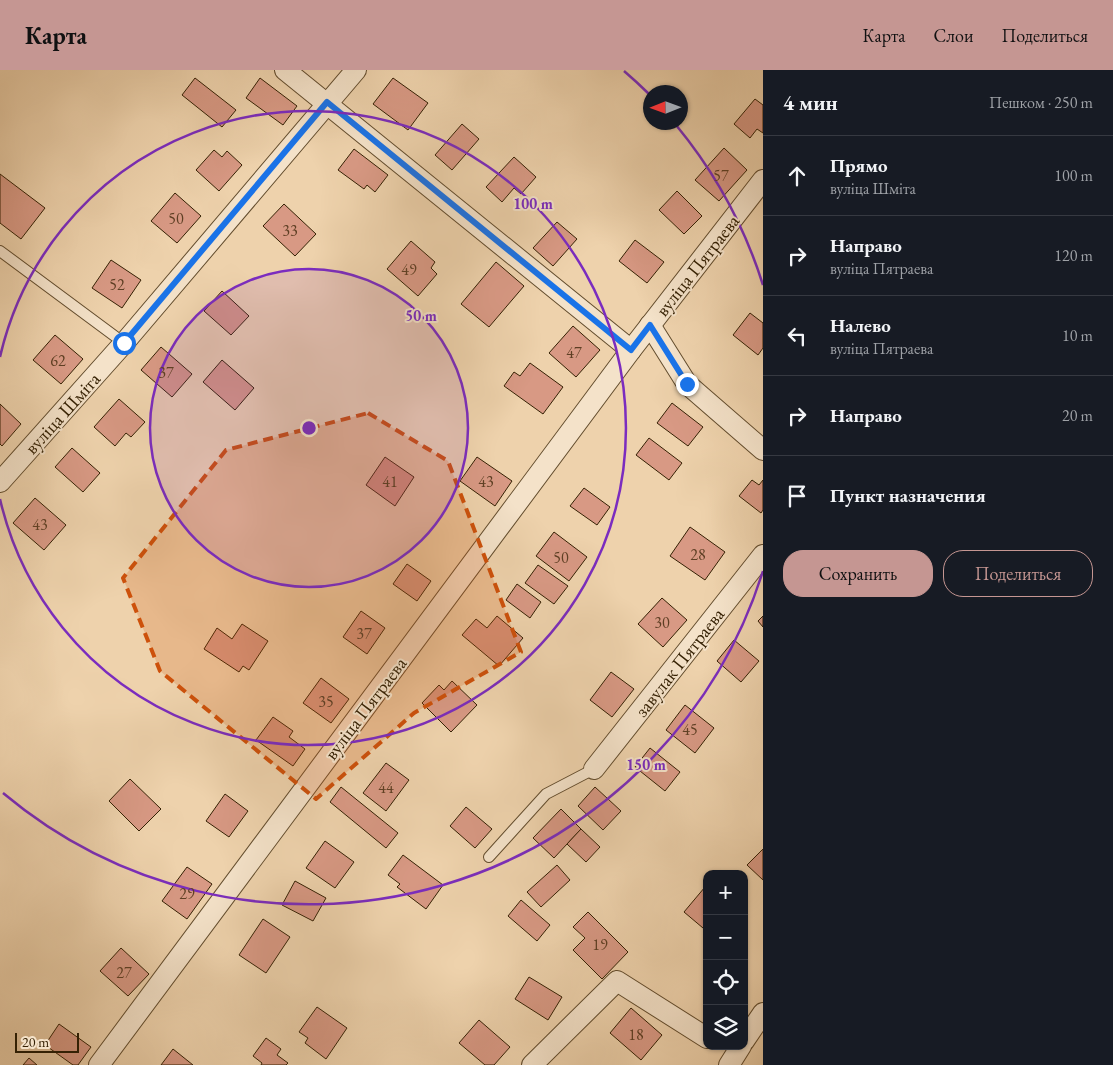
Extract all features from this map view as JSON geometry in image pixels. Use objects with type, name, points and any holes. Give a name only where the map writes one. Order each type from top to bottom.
[{"type":"street","points":[[285,70],[327,102],[631,350]]},
{"type":"street","name":"вуліца Шміта","points":[[0,482],[124,343],[356,70]]},
{"type":"street","name":"вуліца Пятраева","points":[[98,1065],[631,350],[763,180]]},
{"type":"street","points":[[650,325],[687,384],[763,450]]},
{"type":"street","name":"завулак Пятраева","points":[[594,769],[763,555]]},
{"type":"street","points":[[532,1065],[616,981],[703,1035]]},
{"type":"street","points":[[748,1035],[763,1013]]},
{"type":"lane","points":[[0,251],[124,343]]},
{"type":"lane","points":[[489,857],[546,794],[594,769]]},
{"type":"highlighted area","points":[[368,413],[448,461],[521,652],[414,713],[316,799],[160,671],[123,578],[226,450]]},
{"type":"building","points":[[195,78],[236,110],[222,127],[182,95]]},
{"type":"building","points":[[260,78],[297,106],[283,125],[246,98]]},
{"type":"building","points":[[393,78],[428,103],[408,130],[373,104]]},
{"type":"building","points":[[755,99],[763,105],[763,133],[757,129],[750,138],[734,124]]},
{"type":"building","points":[[462,124],[479,139],[452,170],[435,155]]},
{"type":"building","points":[[724,148],[747,170],[719,201],[695,180]]},
{"type":"building","points":[[354,149],[388,175],[375,192],[367,185],[364,189],[338,170]]},
{"type":"building","points":[[214,150],[222,157],[227,151],[242,165],[219,191],[196,170]]},
{"type":"building","points":[[514,157],[536,177],[521,194],[514,188],[502,202],[486,187]]},
{"type":"building","points":[[0,174],[45,208],[21,239],[0,223]]},
{"type":"building","points":[[677,191],[702,216],[684,234],[659,210]]},
{"type":"building","points":[[175,193],[201,216],[177,243],[151,221]]},
{"type":"building","points":[[284,204],[316,234],[295,256],[263,226]]},
{"type":"building","points":[[557,222],[577,239],[553,266],[533,248]]},
{"type":"building","points":[[635,240],[664,262],[647,283],[619,261]]},
{"type":"building","points":[[411,241],[435,262],[431,268],[437,274],[418,296],[387,269]]},
{"type":"building","points":[[111,260],[141,280],[122,308],[92,288]]},
{"type":"building","points":[[496,262],[524,286],[489,327],[461,304]]},
{"type":"building","points":[[222,291],[249,316],[231,335],[204,311]]},
{"type":"building","points":[[750,313],[763,323],[763,348],[758,355],[733,335]]},
{"type":"building","points":[[573,326],[600,350],[576,377],[549,353]]},
{"type":"building","points":[[55,335],[83,359],[61,384],[33,360]]},
{"type":"building","points":[[161,347],[192,374],[172,397],[141,370]]},
{"type":"building","points":[[222,360],[254,388],[235,410],[203,382]]},
{"type":"building","points":[[530,363],[563,387],[543,414],[504,386],[514,372],[520,376]]},
{"type":"building","points":[[119,399],[145,422],[131,437],[126,433],[115,446],[94,427]]},
{"type":"building","points":[[672,403],[703,427],[688,446],[657,423]]},
{"type":"building","points":[[0,404],[21,424],[2,446],[0,444]]},
{"type":"building","points":[[649,438],[682,463],[669,480],[636,455]]},
{"type":"building","points":[[72,448],[100,473],[83,492],[55,467]]},
{"type":"building","points":[[385,457],[414,477],[395,506],[366,485]]},
{"type":"building","points":[[477,457],[512,481],[495,506],[460,481]]},
{"type":"building","points":[[752,480],[759,485],[763,480],[763,510],[761,513],[739,496]]},
{"type":"building","points":[[584,488],[610,507],[597,525],[570,506]]},
{"type":"building","points":[[35,498],[66,525],[44,550],[13,523]]},
{"type":"building","points":[[690,527],[725,552],[705,580],[670,556]]},
{"type":"building","points":[[554,532],[587,557],[569,581],[536,556]]},
{"type":"building","points":[[407,564],[431,581],[417,601],[393,584]]},
{"type":"building","points":[[538,565],[568,586],[554,604],[525,583]]},
{"type":"building","points":[[517,584],[541,602],[530,618],[506,600]]},
{"type":"building","points":[[662,598],[687,620],[663,647],[638,624]]},
{"type":"building","points":[[361,611],[385,628],[367,654],[343,637]]},
{"type":"building","points":[[497,616],[523,638],[499,666],[462,635],[476,619],[487,628]]},
{"type":"building","points":[[763,616],[763,627],[758,621]]},
{"type":"building","points":[[242,624],[268,641],[249,670],[243,666],[239,672],[204,649],[217,628],[232,639]]},
{"type":"building","points":[[734,640],[759,661],[741,682],[717,661]]},
{"type":"building","points":[[611,672],[634,689],[612,717],[590,700]]},
{"type":"building","points":[[321,678],[349,699],[331,723],[303,703]]},
{"type":"building","points":[[452,681],[477,705],[451,732],[422,703],[439,685],[444,690]]},
{"type":"building","points":[[685,705],[714,728],[695,753],[666,730]]},
{"type":"building","points":[[273,717],[293,731],[289,737],[305,749],[293,766],[256,740]]},
{"type":"building","points":[[650,748],[680,772],[665,791],[635,767]]},
{"type":"building","points":[[386,763],[409,780],[386,811],[363,793]]},
{"type":"building","points":[[130,779],[161,809],[139,831],[109,801]]},
{"type":"building","points":[[341,787],[398,833],[386,848],[330,802]]},
{"type":"building","points":[[595,787],[621,811],[603,830],[578,806]]},
{"type":"building","points":[[225,794],[248,811],[229,837],[206,821]]},
{"type":"building","points":[[466,807],[492,829],[475,848],[450,826]]},
{"type":"building","points":[[561,809],[581,829],[554,858],[533,838]]},
{"type":"building","points":[[581,829],[600,847],[586,862],[567,844]]},
{"type":"building","points":[[325,841],[354,862],[335,888],[306,868]]},
{"type":"building","points":[[763,849],[763,880],[747,865]]},
{"type":"building","points":[[403,855],[443,885],[426,909],[397,887],[400,884],[388,875]]},
{"type":"building","points":[[557,865],[570,880],[541,907],[527,892]]},
{"type":"building","points":[[187,867],[212,884],[187,919],[162,901]]},
{"type":"building","points":[[295,881],[326,898],[313,921],[282,905]]},
{"type":"building","points":[[703,889],[703,928],[684,912]]},
{"type":"building","points":[[521,900],[550,925],[537,941],[508,916]]},
{"type":"building","points":[[588,912],[628,952],[602,979],[573,950],[585,938],[573,927]]},
{"type":"building","points":[[263,919],[290,937],[266,973],[239,955]]},
{"type":"building","points":[[121,948],[149,974],[128,996],[100,971]]},
{"type":"building","points":[[529,977],[562,997],[548,1020],[515,999]]},
{"type":"building","points":[[317,1007],[347,1028],[326,1059],[305,1043],[308,1038],[299,1032]]},
{"type":"building","points":[[631,1008],[662,1035],[641,1060],[610,1033]]},
{"type":"building","points":[[479,1020],[510,1047],[494,1065],[485,1065],[459,1043]]},
{"type":"building","points":[[59,1024],[91,1047],[78,1065],[73,1065],[45,1045]]},
{"type":"building","points":[[266,1038],[281,1049],[277,1055],[288,1063],[286,1065],[261,1065],[262,1063],[253,1056]]},
{"type":"building","points":[[173,1049],[193,1065],[161,1065]]},
{"type":"building","points":[[29,1058],[37,1065],[23,1065]]},
{"type":"route","points":[[124,343],[327,102],[631,350],[650,325],[687,384]]}]
